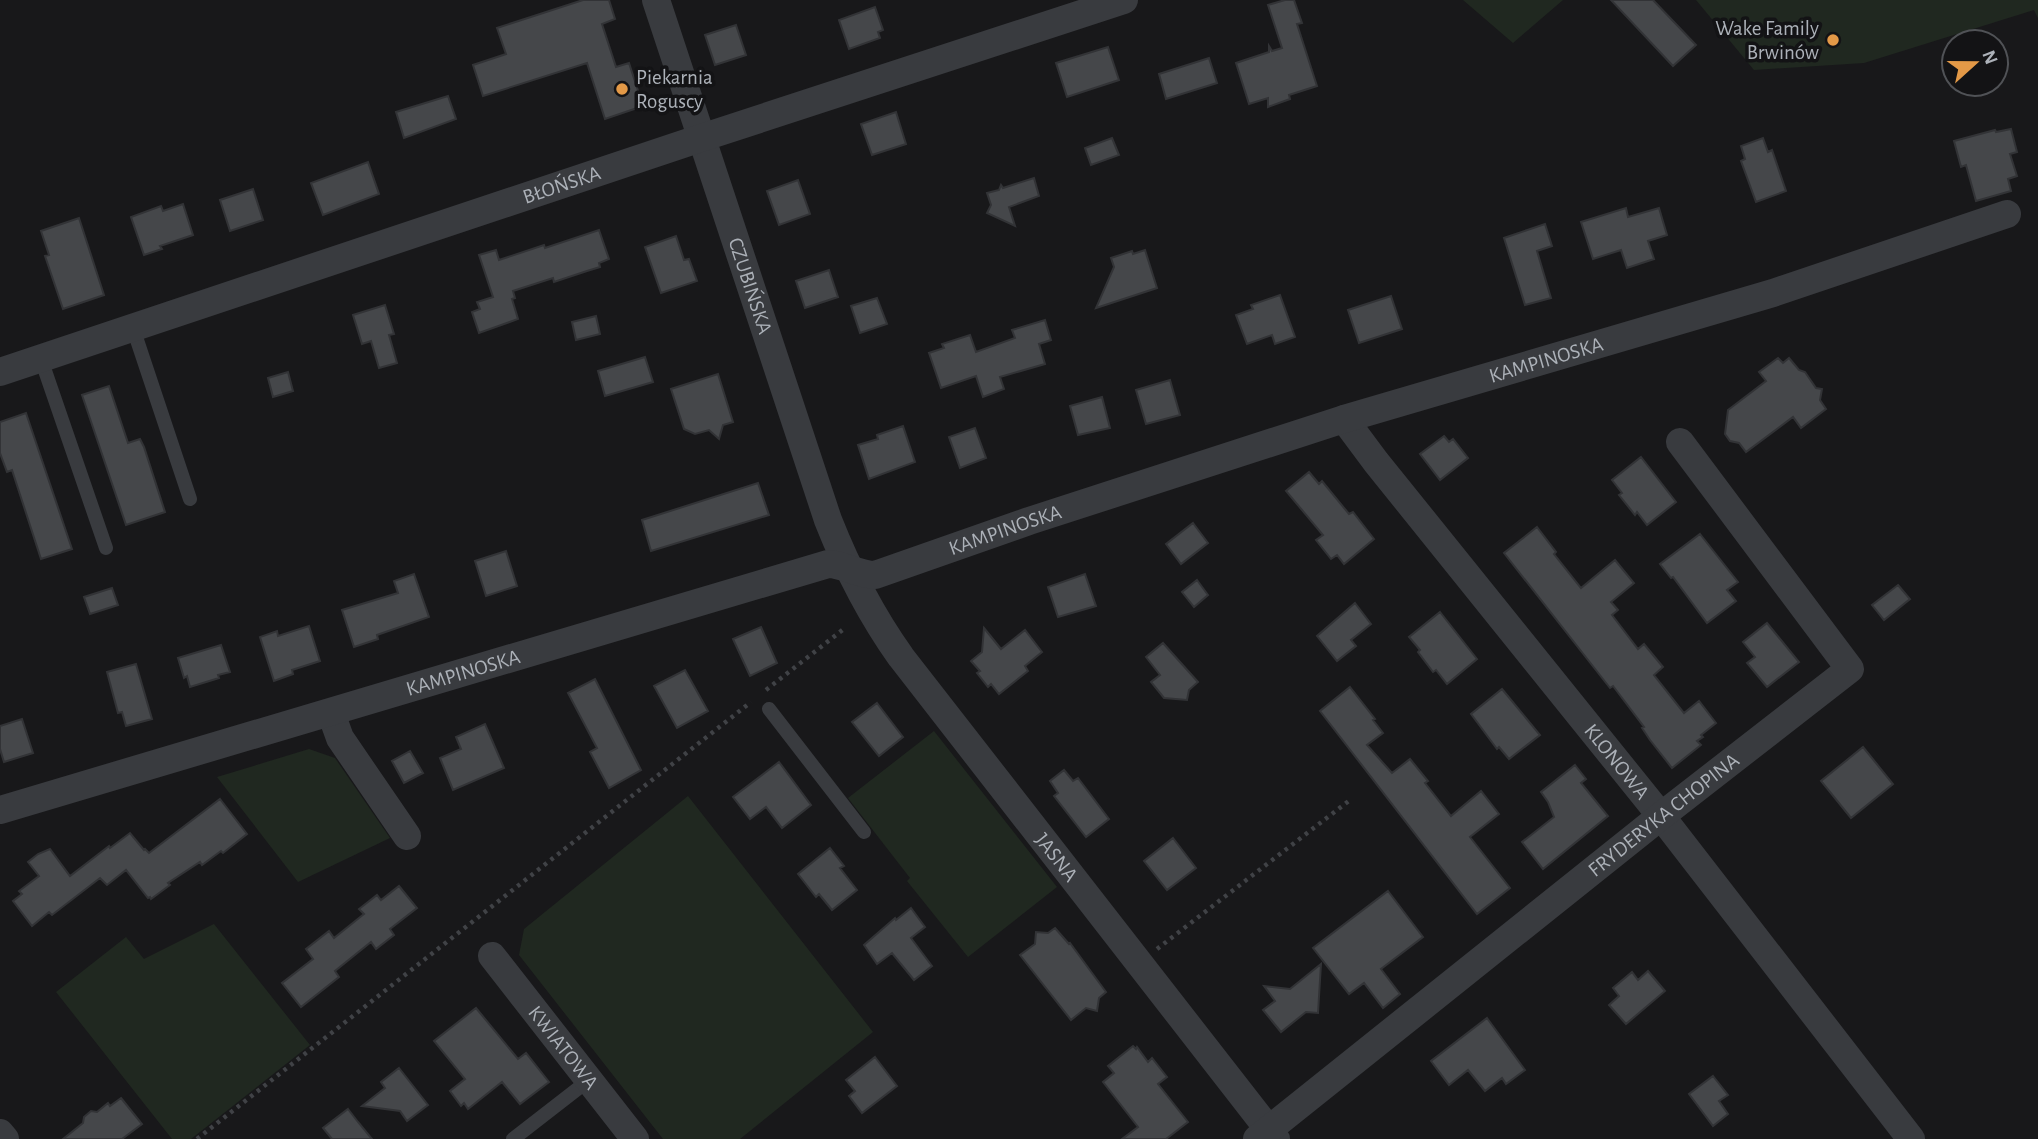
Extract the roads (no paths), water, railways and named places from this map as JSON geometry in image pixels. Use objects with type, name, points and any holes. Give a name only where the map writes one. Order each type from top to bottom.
[{"type":"street","name":"CZUBIŃSKA","points":[[656,0],[828,520],[850,569]]},
{"type":"street","name":"BŁOŃSKA","points":[[0,372],[1124,0]]},
{"type":"street","name":"KAMPINOSKA","points":[[0,810],[828,564],[875,575],[1029,521],[1345,419],[1773,293],[2007,214]]},
{"type":"street","name":"KLONOWA","points":[[1345,419],[1376,462],[1661,816],[1911,1139]]},
{"type":"street","name":"FRYDERYKA CHOPINA","points":[[1267,1136],[1661,816],[1850,669],[1680,442]]},
{"type":"street","name":"JASNA","points":[[850,569],[878,625],[901,657],[1132,954],[1267,1136]]},
{"type":"street","points":[[331,713],[340,738],[407,836]]},
{"type":"street","name":"KWIATOWA","points":[[492,956],[635,1139]]},
{"type":"street","points":[[0,1133],[5,1139]]},
{"type":"lane","points":[[133,328],[190,499]]},
{"type":"lane","points":[[41,359],[106,548]]},
{"type":"lane","points":[[769,709],[864,832]]},
{"type":"lane","points":[[513,1139],[589,1080]]},
{"type":"place","name":"Wake Family Brwinów","points":[[1833,40]]},
{"type":"place","name":"Piekarnia Roguscy","points":[[622,89]]}]
